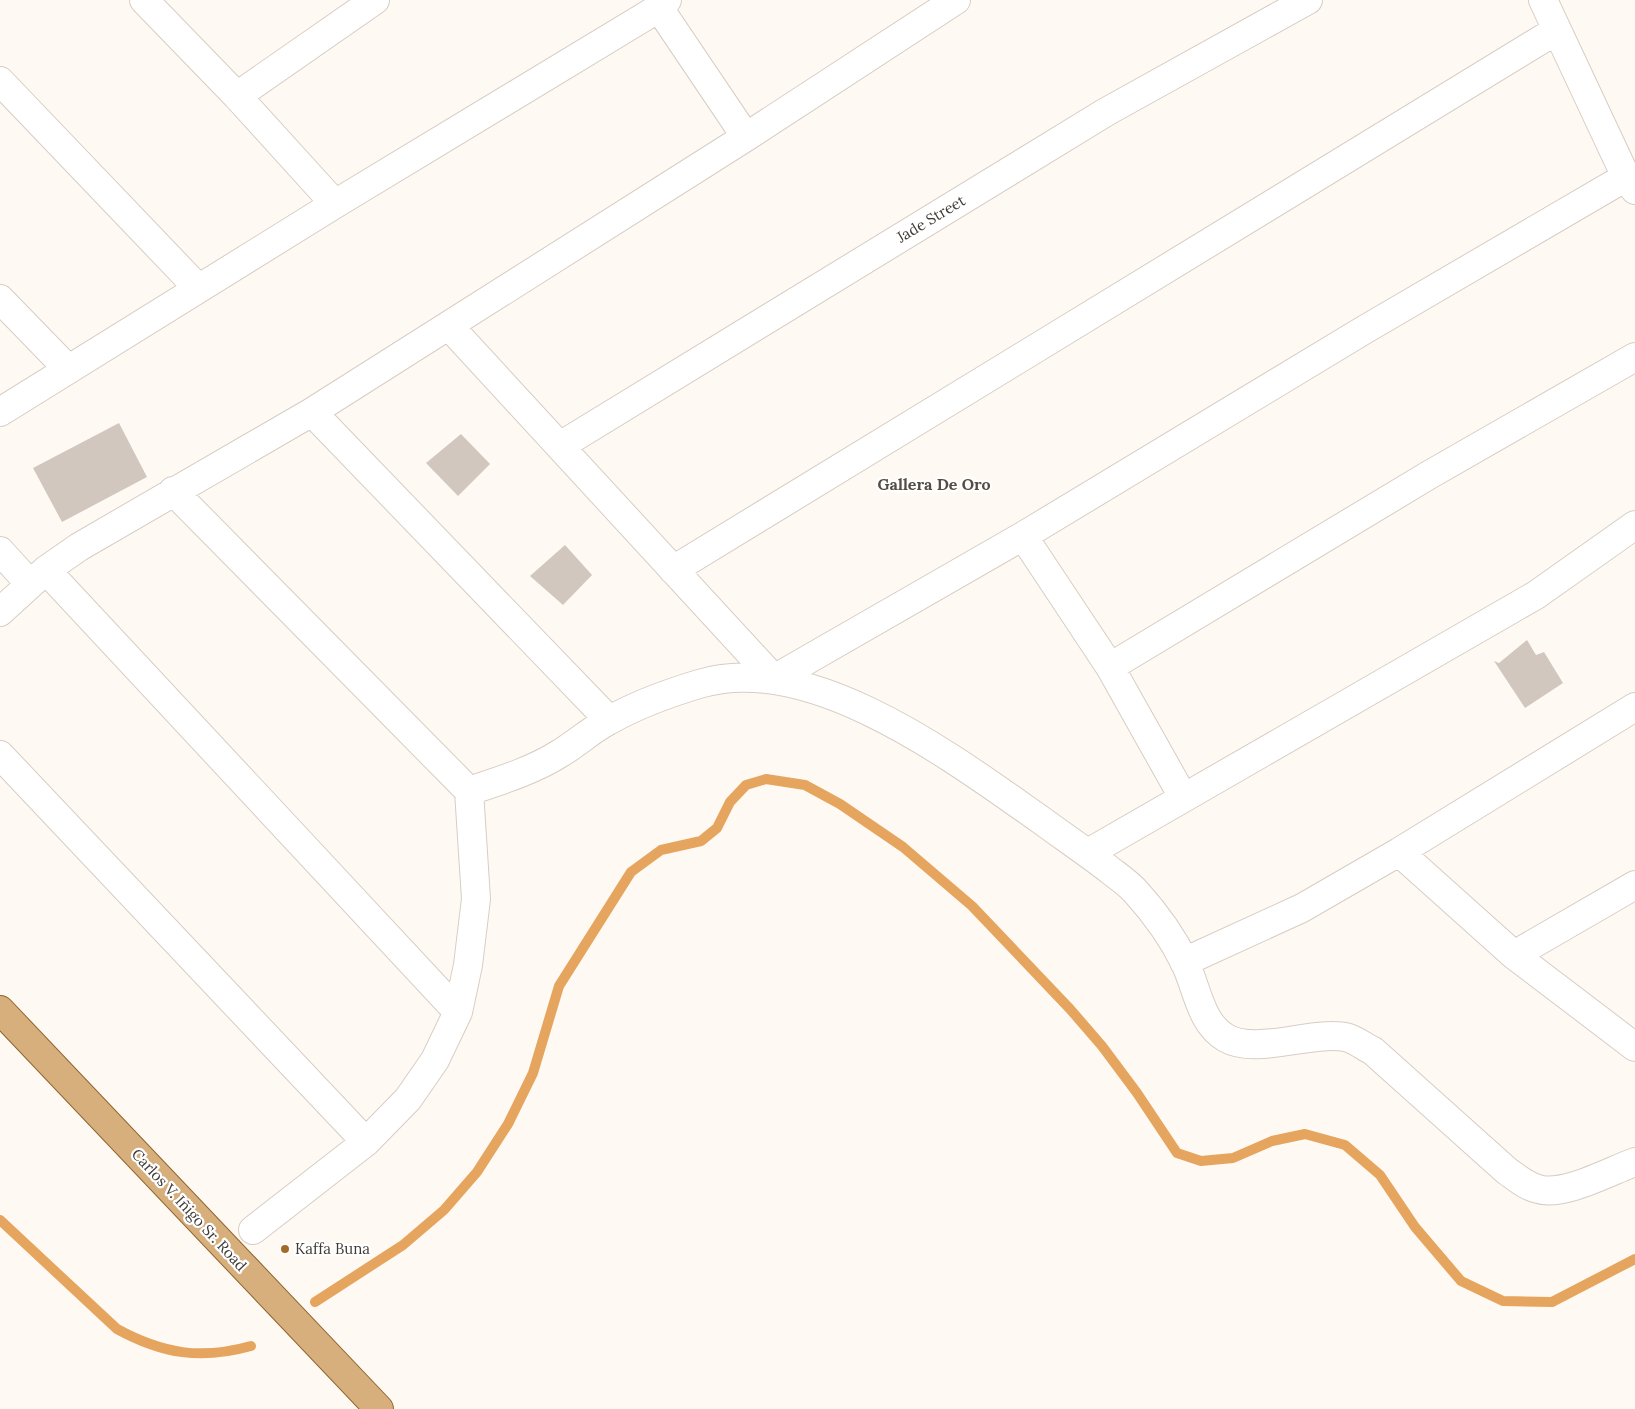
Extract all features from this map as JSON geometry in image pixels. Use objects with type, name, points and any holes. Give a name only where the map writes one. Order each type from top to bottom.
[{"type":"main road","name":"Carlos V. Iñigo Sr. Road","points":[[0,1010],[379,1409]]},
{"type":"street","points":[[144,0],[238,96],[334,204]]},
{"type":"street","points":[[238,96],[375,0]]},
{"type":"street","points":[[0,612],[38,577],[79,547],[312,412],[746,137],[956,0]]},
{"type":"street","name":"Jade Street","points":[[560,446],[1106,112],[1308,0]]},
{"type":"street","points":[[774,678],[1023,536],[1364,330],[1630,183],[1543,0]]},
{"type":"street","points":[[0,412],[334,204],[663,4],[746,137]]},
{"type":"street","points":[[674,570],[1557,30]]},
{"type":"street","points":[[0,81],[198,288]]},
{"type":"street","points":[[0,299],[68,369]]},
{"type":"street","points":[[449,326],[774,678]]},
{"type":"street","points":[[1110,667],[1429,475],[1635,357]]},
{"type":"street","points":[[312,412],[609,720]]},
{"type":"street","points":[[173,492],[469,791],[476,898],[468,965],[458,1012],[435,1060],[408,1099],[366,1142],[253,1230]]},
{"type":"street","points":[[1088,853],[1182,797],[1536,595],[1635,525]]},
{"type":"street","points":[[1023,536],[1110,667],[1182,797]]},
{"type":"street","points":[[0,551],[38,577],[458,1012]]},
{"type":"street","points":[[469,791],[510,777],[558,755],[609,720],[700,684],[734,677],[774,678],[827,695],[890,721],[950,756],[1088,853],[1134,890],[1184,962],[1205,1014],[1213,1028],[1225,1038],[1237,1042],[1251,1043],[1290,1041],[1325,1036],[1350,1039],[1373,1051],[1507,1171],[1525,1184],[1539,1190],[1554,1192],[1635,1162]]},
{"type":"street","points":[[1184,962],[1302,908],[1399,852],[1635,707]]},
{"type":"street","points":[[0,755],[366,1142]]},
{"type":"street","points":[[1399,852],[1514,955],[1635,1047]]},
{"type":"street","points":[[1514,955],[1635,885]]},
{"type":"building","points":[[119,423],[147,477],[62,522],[33,468]]},
{"type":"building","points":[[461,434],[490,464],[458,496],[426,463]]},
{"type":"building","points":[[565,545],[592,575],[563,605],[530,576]]},
{"type":"building","points":[[1527,640],[1536,655],[1544,652],[1563,683],[1525,708],[1494,661],[1499,663]]},
{"type":"waterway","points":[[315,1302],[403,1245],[444,1210],[477,1172],[508,1124],[533,1073],[559,986],[631,872],[661,850],[701,841],[717,828],[730,802],[746,785],[766,779],[805,785],[840,804],[903,847],[972,906],[1070,1009],[1102,1046],[1137,1093],[1177,1153],[1201,1161],[1233,1158],[1272,1141],[1305,1134],[1345,1145],[1380,1175],[1415,1227],[1461,1281],[1503,1301],[1552,1302],[1635,1259]]},
{"type":"waterway","points":[[0,1220],[117,1329],[150,1344],[182,1352],[215,1353],[251,1346]]},
{"type":"place","name":"Kaffa Buna","points":[[285,1249]]},
{"type":"district","name":"Gallera De Oro","points":[[934,484]]}]
